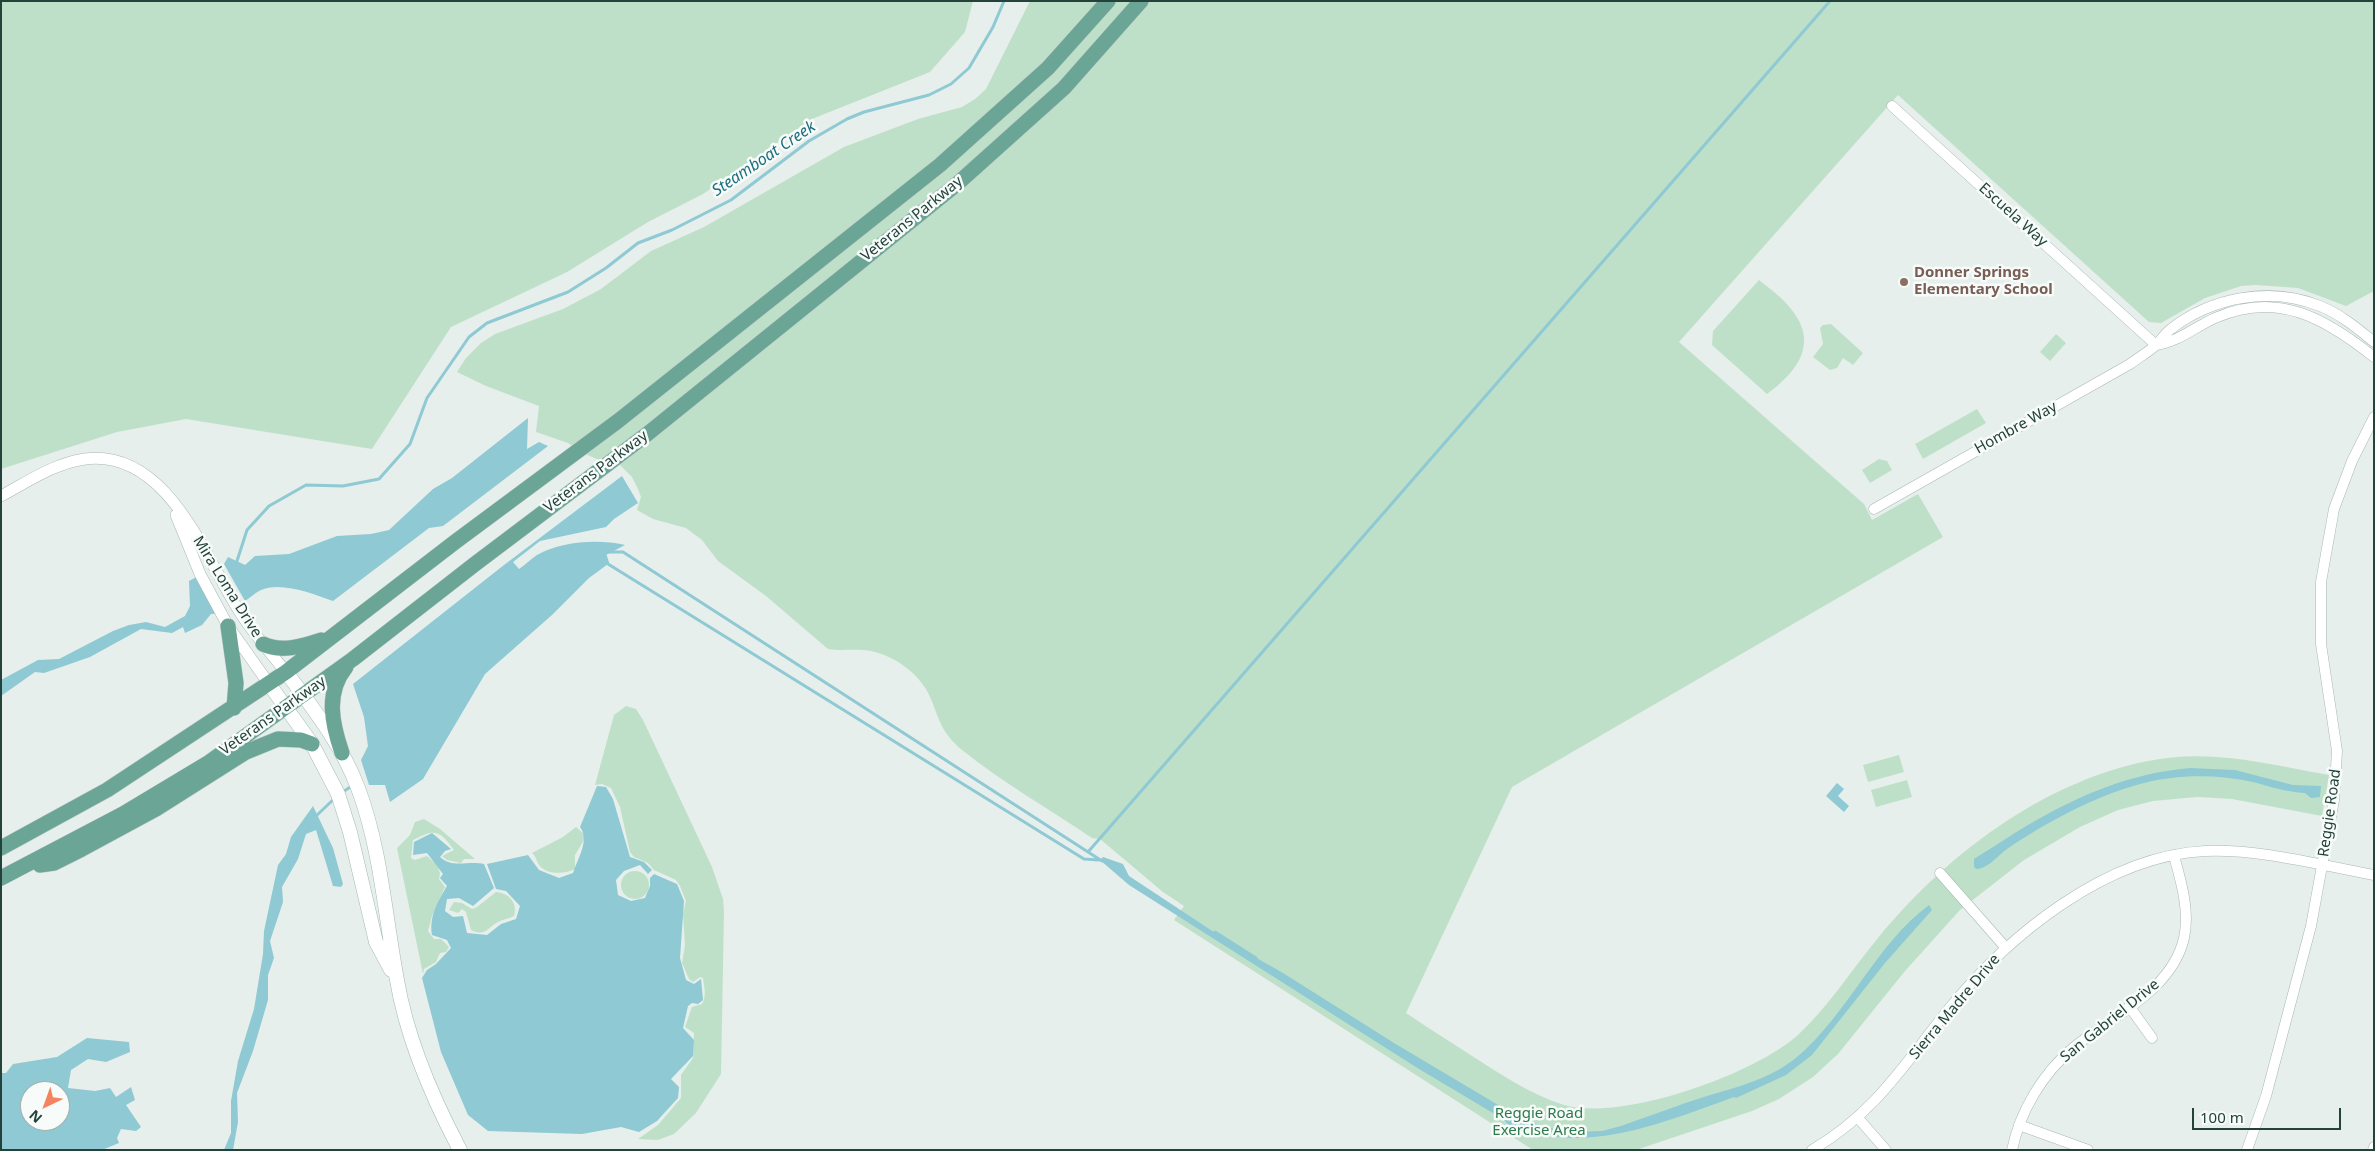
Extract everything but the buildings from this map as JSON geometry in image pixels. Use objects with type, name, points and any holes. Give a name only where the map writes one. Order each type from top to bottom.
[{"type":"main road","name":"Veterans Parkway","points":[[1,848],[108,790],[269,684],[618,421],[940,165],[1048,68],[1108,1]]},
{"type":"main road","name":"Veterans Parkway","points":[[1,878],[24,868],[123,814],[208,763],[353,659],[646,435],[957,184],[1064,88],[1141,1]]},
{"type":"main road","points":[[224,620],[236,683],[234,708]]},
{"type":"main road","points":[[263,644],[276,649],[304,646],[332,636]]},
{"type":"main road","points":[[342,753],[334,729],[333,688],[339,676],[353,659]]},
{"type":"main road","name":"Mira Loma Drive","points":[[286,672],[342,753],[361,796],[375,843],[397,982],[417,1054],[431,1091],[460,1150]]},
{"type":"main road","name":"Mira Loma Drive","points":[[269,684],[312,744],[332,781],[345,814],[376,942],[397,982]]},
{"type":"main road","points":[[24,868],[54,863],[82,849],[156,808],[246,752],[278,739],[301,740],[312,744]]},
{"type":"street","name":"Escuela Way","points":[[1892,106],[2156,345]]},
{"type":"street","name":"Hombre Way","points":[[1874,509],[2130,364],[2156,345],[2171,328],[2202,311],[2232,300],[2270,296],[2288,297],[2319,306],[2346,320],[2374,342]]},
{"type":"street","name":"Hombre Way","points":[[2156,345],[2168,343],[2218,316],[2247,309],[2273,308],[2308,314],[2322,320],[2336,328],[2374,357]]},
{"type":"street","name":"Reggie Road","points":[[2247,1150],[2266,1096],[2311,926],[2334,800],[2337,751],[2320,644],[2321,582],[2334,509],[2342,483],[2374,417]]},
{"type":"street","name":"Mira Loma Drive","points":[[1,496],[69,462],[86,459],[105,459],[139,470],[154,480],[167,495],[216,570],[237,608],[286,672]]},
{"type":"street","name":"Mira Loma Drive","points":[[167,495],[200,574],[224,620],[269,684]]},
{"type":"street","name":"Sierra Madre Drive","points":[[1812,1150],[1858,1118],[1890,1085],[1962,994],[2006,948],[2049,914],[2098,885],[2140,865],[2174,856],[2229,851],[2251,853],[2374,875]]},
{"type":"street","name":"San Gabriel Drive","points":[[2012,1150],[2019,1125],[2035,1092],[2061,1060],[2165,976],[2173,964],[2184,938],[2186,910],[2174,856]]},
{"type":"street","points":[[1940,873],[2006,948]]},
{"type":"street","points":[[2129,1006],[2152,1038]]},
{"type":"street","points":[[1858,1118],[1886,1150]]},
{"type":"street","points":[[2019,1125],[2088,1150]]},
{"type":"green space","points":[[1,1],[973,1],[965,32],[930,72],[812,119],[703,194],[648,222],[567,272],[451,327],[372,449],[186,419],[117,432],[1,469]]},
{"type":"green space","name":"Reggie Road Exercise Area","points":[[1030,1],[2374,1],[2374,291],[2346,306],[2298,288],[2256,285],[2241,286],[2205,298],[2161,323],[2149,322],[1898,95],[1679,342],[1864,504],[1872,520],[1918,494],[1943,537],[1512,787],[1406,1013],[1503,1076],[1526,1089],[1564,1105],[1589,1108],[1619,1107],[1652,1101],[1721,1079],[1779,1049],[1799,1034],[1904,908],[1934,879],[1965,851],[1998,827],[2034,805],[2071,786],[2109,771],[2171,757],[2193,756],[2238,759],[2329,775],[2322,816],[2232,799],[2197,797],[2153,801],[2118,810],[2080,827],[2024,860],[1960,910],[1905,971],[1838,1054],[1813,1077],[1779,1099],[1752,1111],[1636,1150],[1533,1150],[1174,920],[1184,906],[1163,892],[1100,839],[1092,838],[1026,795],[977,762],[955,744],[942,727],[931,699],[920,681],[903,666],[884,655],[873,652],[828,649],[766,596],[718,561],[702,540],[686,528],[653,519],[637,510],[641,497],[638,489],[632,477],[620,465],[599,460],[583,453],[568,443],[536,432],[539,406],[486,386],[457,372],[466,358],[481,343],[495,334],[563,309],[601,289],[651,251],[704,227],[844,147],[918,119],[962,107],[975,99],[986,89]]},
{"type":"green space","points":[[1759,280],[1788,305],[1804,334],[1804,346],[1801,357],[1795,367],[1778,386],[1767,394],[1712,345],[1713,331]]},
{"type":"green space","points":[[1831,324],[1863,353],[1853,365],[1843,358],[1837,368],[1830,370],[1813,357],[1823,344],[1820,328],[1823,325]]},
{"type":"green space","points":[[2056,334],[2066,343],[2050,361],[2040,352]]},
{"type":"green space","points":[[1977,409],[1986,423],[1923,459],[1915,444]]},
{"type":"green space","points":[[1879,459],[1887,461],[1892,470],[1870,483],[1862,470]]},
{"type":"green space","points":[[626,706],[636,709],[643,720],[712,867],[723,899],[724,912],[721,1074],[696,1113],[674,1134],[658,1140],[638,1139],[658,1125],[681,1098],[681,1075],[693,1058],[694,1033],[685,1027],[692,1007],[702,1004],[705,991],[703,978],[700,977],[693,982],[689,979],[682,963],[685,945],[683,914],[686,901],[680,886],[676,880],[654,870],[648,863],[634,857],[630,852],[620,807],[611,788],[602,784],[595,785],[614,715]]},
{"type":"green space","points":[[1899,755],[1904,772],[1868,782],[1863,765]]},
{"type":"green space","points":[[1907,780],[1912,797],[1876,807],[1871,790]]},
{"type":"green space","points":[[424,819],[440,829],[475,859],[464,859],[461,863],[447,860],[442,856],[454,850],[444,838],[436,833],[426,834],[413,840],[411,858],[415,860],[427,856],[437,865],[440,873],[439,879],[445,887],[432,916],[428,931],[434,939],[441,939],[449,947],[446,952],[440,953],[436,962],[424,969],[423,974],[397,848],[410,835],[415,822]]},
{"type":"green space","points":[[576,827],[584,834],[584,840],[575,855],[575,869],[557,873],[543,869],[532,853],[563,837]]},
{"type":"green space","points":[[635,871],[645,875],[649,885],[645,895],[635,899],[625,895],[621,885],[625,875]]},
{"type":"green space","points":[[496,892],[505,894],[511,900],[515,907],[514,916],[494,924],[486,931],[480,933],[471,930],[466,912],[462,909],[458,913],[449,910],[454,902],[462,903],[472,909]]},
{"type":"water","points":[[528,418],[527,449],[539,442],[548,446],[443,526],[429,528],[333,601],[317,595],[278,587],[261,590],[245,601],[224,564],[228,557],[245,565],[255,556],[289,554],[337,536],[371,534],[389,530],[433,489],[452,478]]},
{"type":"water","points":[[622,476],[638,503],[614,519],[606,527],[540,541],[513,562],[519,569],[547,550],[580,542],[603,542],[625,545],[606,555],[608,564],[589,578],[552,615],[485,674],[423,779],[390,802],[385,785],[369,785],[361,760],[368,746],[364,717],[353,684],[504,565]]},
{"type":"water","points":[[204,573],[226,613],[211,614],[202,625],[185,633],[183,627],[172,633],[141,629],[90,657],[44,673],[35,672],[1,696],[1,680],[38,660],[59,659],[113,631],[129,625],[146,622],[165,627],[185,616],[190,606],[189,581]]},
{"type":"water","points":[[2190,768],[2235,770],[2293,785],[2321,786],[2320,797],[2311,798],[2305,793],[2239,779],[2211,776],[2168,778],[2123,789],[2088,803],[2022,839],[1984,867],[1976,869],[1974,867],[1974,859],[1980,855],[2047,814],[2086,795],[2126,780]]},
{"type":"water","points":[[1837,783],[1844,789],[1838,796],[1849,806],[1844,812],[1826,796]]},
{"type":"water","points":[[597,786],[606,787],[613,799],[630,857],[644,862],[652,870],[648,874],[640,865],[624,871],[616,880],[618,895],[631,901],[645,898],[650,886],[650,878],[654,874],[677,884],[684,901],[680,958],[686,980],[694,984],[701,979],[703,1000],[698,1004],[692,1003],[688,1006],[683,1028],[694,1040],[693,1056],[671,1079],[679,1087],[678,1098],[657,1121],[639,1132],[621,1127],[582,1134],[488,1131],[468,1115],[441,1052],[422,978],[427,970],[436,964],[451,948],[447,940],[432,935],[431,928],[433,915],[447,886],[440,878],[443,874],[427,853],[413,855],[414,842],[432,833],[451,849],[445,851],[440,857],[445,861],[450,863],[484,864],[494,888],[473,906],[459,898],[447,899],[445,911],[453,917],[463,916],[467,933],[487,935],[501,924],[516,919],[520,906],[506,891],[496,889],[487,864],[528,855],[539,870],[559,878],[573,873],[584,838],[580,827]]},
{"type":"water","points":[[313,806],[333,848],[343,884],[341,887],[333,886],[316,830],[306,834],[298,859],[282,887],[283,902],[270,941],[274,958],[268,975],[268,1000],[253,1051],[237,1093],[238,1122],[233,1150],[224,1150],[231,1133],[231,1101],[238,1061],[254,1009],[263,954],[264,931],[278,865],[286,854],[291,837]]},
{"type":"water","points":[[1103,857],[1123,864],[1129,876],[1232,944],[1283,973],[1394,1043],[1515,1115],[1542,1126],[1569,1132],[1602,1131],[1621,1126],[1754,1081],[1777,1071],[1797,1057],[1832,1021],[1877,959],[1910,921],[1929,905],[1932,910],[1885,963],[1812,1055],[1786,1075],[1736,1098],[1734,1097],[1685,1115],[1634,1130],[1582,1138],[1556,1137],[1530,1132],[1525,1133],[1521,1138],[1503,1119],[1419,1069],[1129,885],[1100,860]]},
{"type":"water","points":[[87,1038],[129,1042],[130,1052],[106,1062],[88,1059],[71,1070],[69,1081],[20,1081],[20,1131],[70,1131],[70,1088],[95,1091],[110,1088],[116,1097],[131,1087],[135,1100],[126,1105],[141,1127],[136,1131],[121,1129],[117,1138],[119,1143],[102,1150],[1,1150],[1,1073],[6,1073],[13,1064],[57,1057]]},
{"type":"waterway","name":"Steamboat Creek","points":[[236,564],[247,530],[269,506],[306,485],[343,486],[379,479],[410,444],[427,398],[469,337],[487,323],[568,292],[606,268],[638,243],[672,230],[731,200],[809,141],[847,119],[864,112],[929,95],[951,84],[969,68],[993,27],[1004,1]]},
{"type":"waterway","points":[[1088,852],[1830,1]]},
{"type":"waterway","points":[[609,552],[623,552],[1102,861]]},
{"type":"waterway","points":[[605,555],[608,564],[1084,859],[1099,860]]},
{"type":"waterway","points":[[341,793],[352,786]]},
{"type":"waterway","points":[[315,817],[336,797]]},
{"type":"waterway","points":[[1215,932],[1256,958]]},
{"type":"place","name":"Donner Springs Elementary School","points":[[1904,282]]}]
